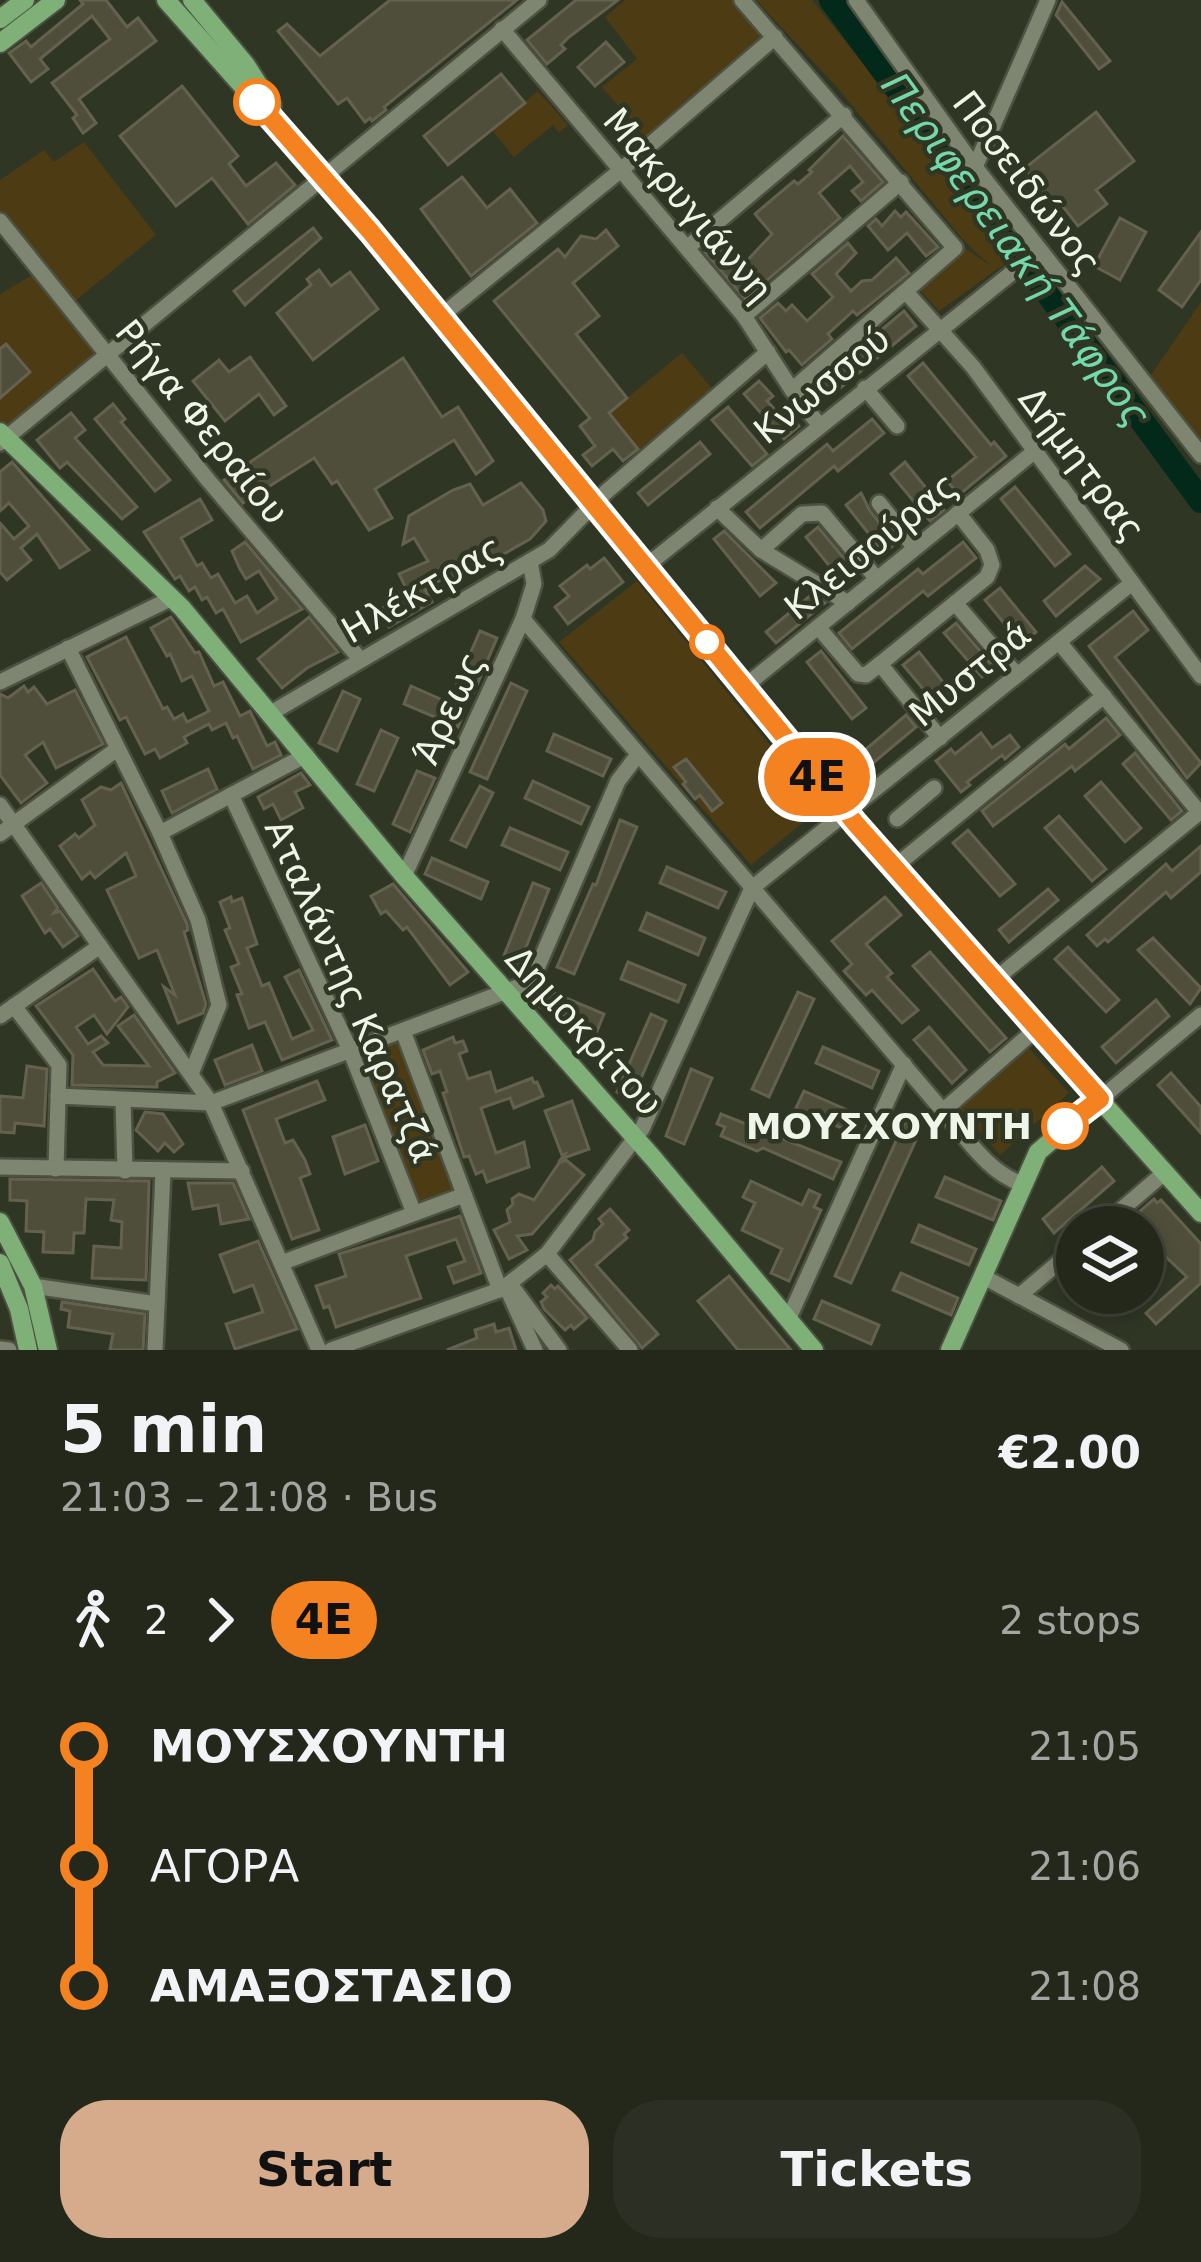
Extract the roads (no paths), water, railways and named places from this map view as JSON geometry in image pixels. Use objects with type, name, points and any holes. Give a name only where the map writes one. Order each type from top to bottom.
[{"type":"main road","points":[[0,19],[25,0]]},
{"type":"main road","points":[[0,43],[56,0]]},
{"type":"main road","points":[[166,0],[323,174],[893,868],[1201,1213]]},
{"type":"main road","points":[[192,0],[247,65],[292,138]]},
{"type":"main road","name":"Δημοκρίτου","points":[[2,438],[172,598],[404,876],[637,1139],[814,1350]]},
{"type":"main road","points":[[950,1350],[1042,1146],[1100,1099]]},
{"type":"main road","points":[[0,1222],[33,1286],[48,1350]]},
{"type":"main road","points":[[2,1271],[28,1350]]},
{"type":"street","points":[[2,438],[538,0]]},
{"type":"street","points":[[742,0],[955,248],[792,390]]},
{"type":"street","name":"Ποσειδώνος","points":[[856,0],[1036,253],[1201,455]]},
{"type":"street","points":[[974,167],[1048,0]]},
{"type":"street","name":"Μακρυγιάννη","points":[[502,29],[745,316],[820,426]]},
{"type":"street","points":[[440,317],[775,37]]},
{"type":"street","points":[[687,248],[844,115]]},
{"type":"street","points":[[745,316],[901,182]]},
{"type":"street","name":"Ρήγα Φεραίου","points":[[0,221],[360,659]]},
{"type":"street","name":"Κνωσσού","points":[[645,567],[1036,253]]},
{"type":"street","name":"Δήμητρας","points":[[908,292],[1035,451],[1201,676]]},
{"type":"street","name":"Ηλέκτρας","points":[[271,713],[559,543],[594,506],[768,352]]},
{"type":"street","points":[[865,388],[897,426]]},
{"type":"street","name":"Κλεισούρας","points":[[744,686],[1035,451]]},
{"type":"street","points":[[879,503],[915,548]]},
{"type":"street","points":[[717,508],[761,550],[848,603]]},
{"type":"street","points":[[761,550],[802,514],[823,512],[877,579]]},
{"type":"street","points":[[818,626],[857,674],[866,675],[956,603],[987,577],[992,565],[987,550],[958,513]]},
{"type":"street","name":"Άρεως","points":[[404,876],[523,620],[534,584],[530,561]]},
{"type":"street","name":"Μυστρά","points":[[752,888],[1132,583]]},
{"type":"street","points":[[0,682],[172,598]]},
{"type":"street","points":[[956,603],[1017,675]]},
{"type":"street","points":[[523,620],[943,1111],[991,1165],[1023,1184]]},
{"type":"street","points":[[993,981],[1200,812],[1059,642]]},
{"type":"street","points":[[68,648],[198,920],[220,1005],[190,1074]]},
{"type":"street","points":[[880,664],[940,738]]},
{"type":"street","points":[[893,868],[1104,696]]},
{"type":"street","points":[[7,829],[117,749]]},
{"type":"street","points":[[160,833],[306,755]]},
{"type":"street","points":[[58,1096],[211,1103],[523,984],[538,966],[618,782],[637,756]]},
{"type":"street","points":[[897,819],[934,788]]},
{"type":"street","name":"Αταλάντης Καρατζά","points":[[231,794],[350,1050],[414,1213]]},
{"type":"street","points":[[0,805],[7,829],[100,946],[211,1103],[320,1350]]},
{"type":"street","points":[[332,1350],[505,1287],[547,1254],[637,1139],[752,888]]},
{"type":"street","points":[[56,1169],[58,1065],[7,1011],[100,946]]},
{"type":"street","points":[[1100,1099],[1201,1015]]},
{"type":"street","points":[[943,1111],[1036,1029]]},
{"type":"street","points":[[404,1031],[464,1195],[535,1350]]},
{"type":"street","points":[[788,1319],[904,1064]]},
{"type":"street","points":[[122,1100],[125,1171]]},
{"type":"street","points":[[0,1167],[242,1171]]},
{"type":"street","points":[[154,1350],[164,1172]]},
{"type":"street","points":[[1126,1206],[1164,1173]]},
{"type":"street","points":[[281,1263],[464,1195]]},
{"type":"street","points":[[547,1254],[630,1350]]},
{"type":"street","points":[[1019,1296],[1056,1265]]},
{"type":"street","points":[[982,1276],[1121,1350]]},
{"type":"street","points":[[33,1286],[157,1304]]},
{"type":"street","points":[[505,1287],[559,1350]]},
{"type":"street","points":[[0,1348],[9,1350]]},
{"type":"waterway","name":"Περιφερειακή Τάφρος","points":[[831,0],[1201,501]]},
{"type":"place","name":"ΜΟΥΣΧΟΥΝΤΗ","points":[[1065,1126]]}]
